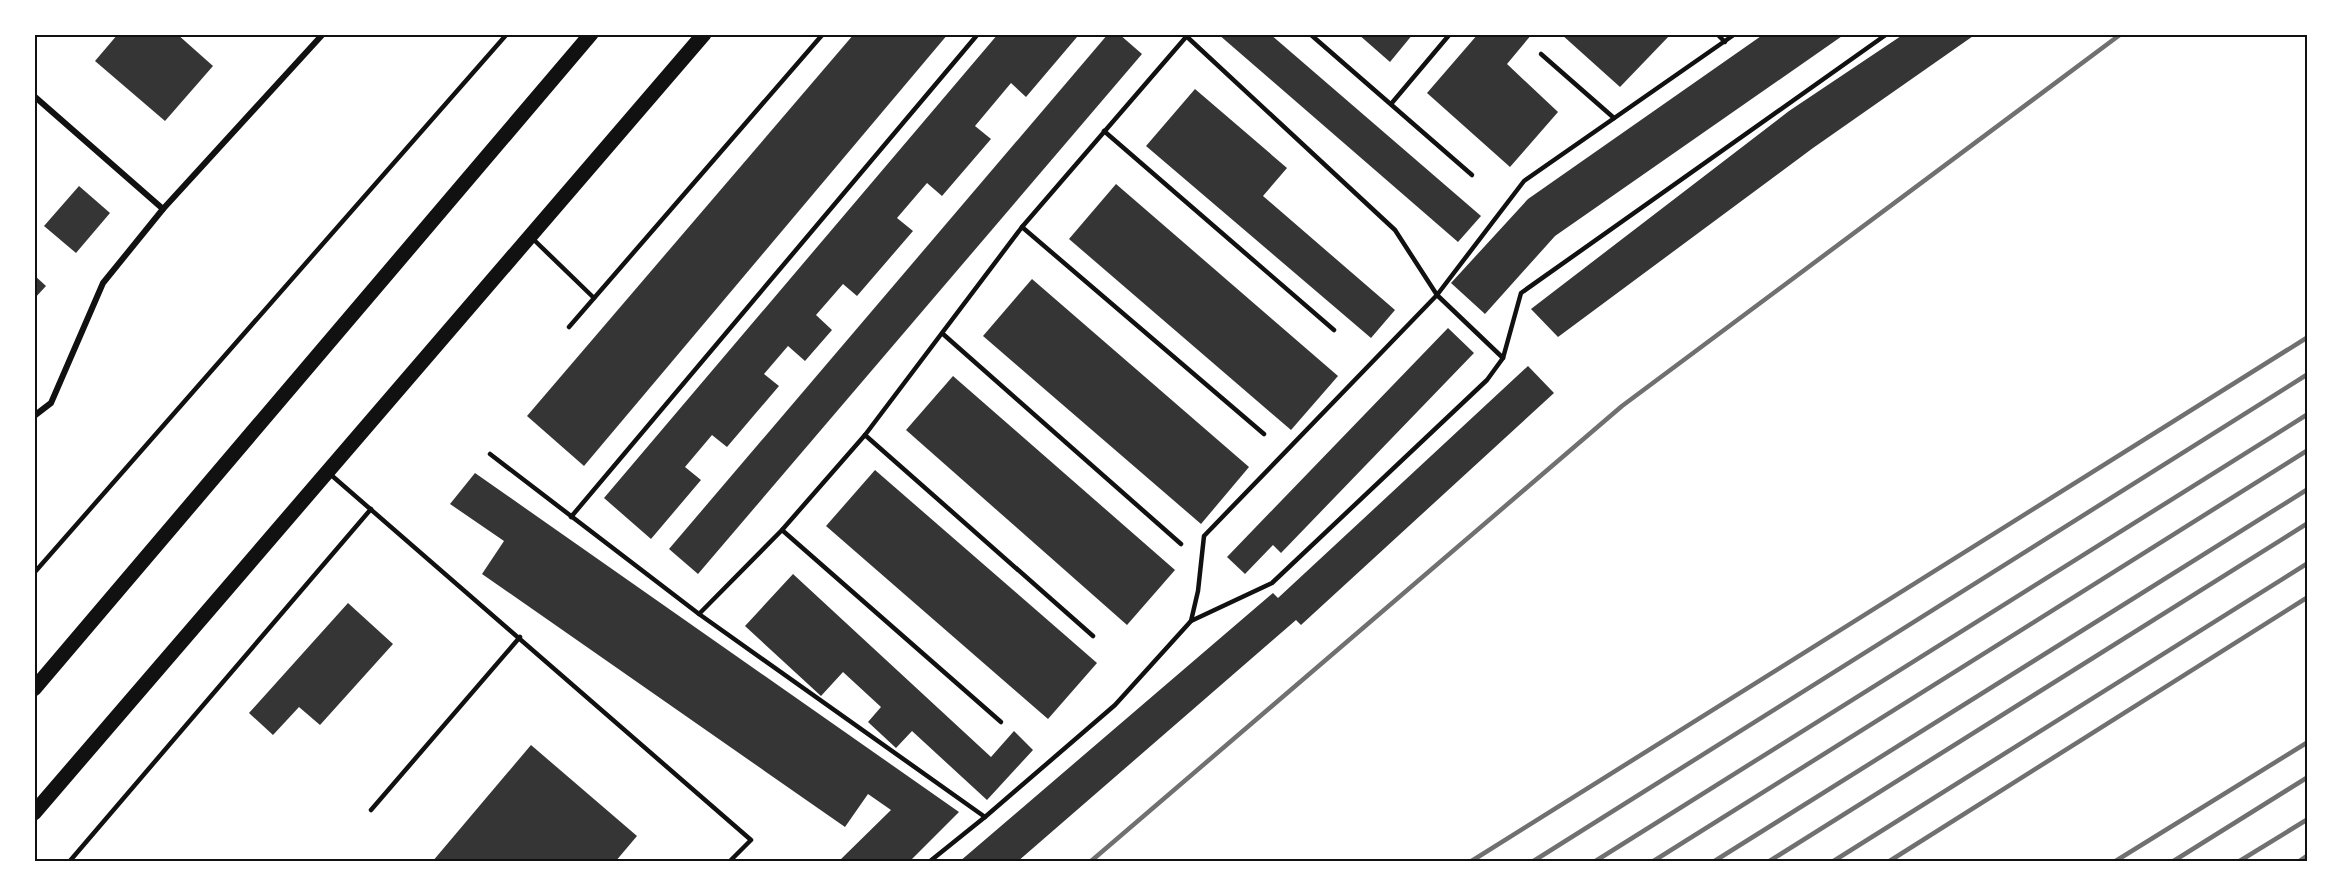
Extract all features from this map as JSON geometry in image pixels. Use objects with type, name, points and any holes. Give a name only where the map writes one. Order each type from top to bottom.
[{"type":"main road","points":[[34,689],[591,34]]},
{"type":"main road","points":[[34,813],[704,34]]},
{"type":"street","points":[[34,416],[51,403],[103,283],[163,208],[323,34]]},
{"type":"street","points":[[34,96],[163,208]]},
{"type":"lane","points":[[34,573],[507,34]]},
{"type":"lane","points":[[569,327],[823,34]]},
{"type":"lane","points":[[570,517],[978,34]]},
{"type":"lane","points":[[1310,34],[1472,175]]},
{"type":"lane","points":[[1391,104],[1450,34]]},
{"type":"lane","points":[[1717,34],[1725,42]]},
{"type":"lane","points":[[1191,621],[1198,591],[1204,536],[1437,295],[1524,181],[1735,34]]},
{"type":"lane","points":[[929,861],[985,817],[1115,705],[1191,621],[1272,583],[1487,380],[1503,358],[1521,292],[1887,34]]},
{"type":"lane","points":[[699,614],[782,530],[865,435],[1022,227],[1185,36],[1395,230],[1437,295],[1503,358]]},
{"type":"lane","points":[[1541,54],[1614,118]]},
{"type":"lane","points":[[1104,131],[1334,330]]},
{"type":"lane","points":[[1022,227],[1264,434]]},
{"type":"lane","points":[[530,237],[594,298]]},
{"type":"lane","points":[[943,334],[1181,544]]},
{"type":"lane","points":[[865,435],[1093,636]]},
{"type":"lane","points":[[490,454],[699,614],[985,817]]},
{"type":"lane","points":[[328,472],[465,594],[520,637],[751,840],[729,861]]},
{"type":"lane","points":[[69,861],[371,509]]},
{"type":"lane","points":[[782,530],[1001,722]]},
{"type":"lane","points":[[371,810],[520,637]]},
{"type":"building","points":[[118,34],[177,34],[213,66],[165,121],[95,61]]},
{"type":"building","points":[[854,34],[948,34],[584,466],[527,416]]},
{"type":"building","points":[[998,34],[1074,34],[1077,37],[1026,97],[1011,83],[975,126],[991,139],[942,196],[927,183],[897,218],[913,231],[857,296],[843,284],[816,315],[832,330],[805,361],[788,346],[764,374],[779,386],[727,447],[712,435],[685,467],[701,480],[651,539],[604,498]]},
{"type":"building","points":[[1108,34],[1119,34],[1142,54],[698,574],[669,549]]},
{"type":"building","points":[[1218,34],[1270,34],[1481,216],[1458,242]]},
{"type":"building","points":[[1358,34],[1413,34],[1390,62]]},
{"type":"building","points":[[1478,34],[1532,34],[1507,64],[1558,112],[1510,167],[1427,93]]},
{"type":"building","points":[[1561,34],[1671,34],[1620,87]]},
{"type":"building","points":[[1764,34],[1845,34],[1555,236],[1485,314],[1451,283],[1528,199]]},
{"type":"building","points":[[1904,34],[1976,34],[1813,148],[1558,337],[1531,309],[1789,111]]},
{"type":"building","points":[[1195,89],[1287,168],[1263,196],[1395,310],[1371,338],[1146,146]]},
{"type":"building","points":[[1116,184],[1338,376],[1291,430],[1069,239]]},
{"type":"building","points":[[79,186],[110,213],[76,253],[44,226]]},
{"type":"building","points":[[34,275],[46,286],[34,299]]},
{"type":"building","points":[[1032,279],[1249,467],[1201,524],[983,336]]},
{"type":"building","points":[[1448,328],[1474,353],[1281,553],[1273,545],[1245,574],[1227,557]]},
{"type":"building","points":[[1528,366],[1554,393],[1301,625],[1296,620],[1017,862],[959,862],[1273,593],[1278,598]]},
{"type":"building","points":[[953,376],[1175,570],[1127,625],[906,430]]},
{"type":"building","points":[[875,470],[1097,663],[1048,719],[826,526]]},
{"type":"building","points":[[475,473],[959,812],[909,862],[838,862],[891,810],[868,794],[845,827],[482,574],[504,541],[450,504]]},
{"type":"building","points":[[793,574],[991,757],[1014,731],[1033,750],[987,800],[912,731],[896,748],[868,722],[881,707],[843,672],[821,696],[745,626]]},
{"type":"building","points":[[348,603],[393,644],[320,725],[299,707],[273,735],[249,713]]},
{"type":"building","points":[[531,745],[637,836],[615,862],[432,862]]},
{"type":"railway","points":[[1090,862],[1622,406],[2121,34]]},
{"type":"railway","points":[[1470,862],[2308,337]]},
{"type":"railway","points":[[1532,862],[2308,374]]},
{"type":"railway","points":[[1594,862],[2308,414]]},
{"type":"railway","points":[[1652,862],[2308,450]]},
{"type":"railway","points":[[1713,862],[2308,489]]},
{"type":"railway","points":[[1768,862],[2308,523]]},
{"type":"railway","points":[[1832,862],[2308,563]]},
{"type":"railway","points":[[1888,862],[2308,597]]},
{"type":"railway","points":[[2114,862],[2308,742]]},
{"type":"railway","points":[[2172,862],[2308,777]]},
{"type":"railway","points":[[2238,862],[2308,819]]},
{"type":"railway","points":[[2298,862],[2308,855]]}]
